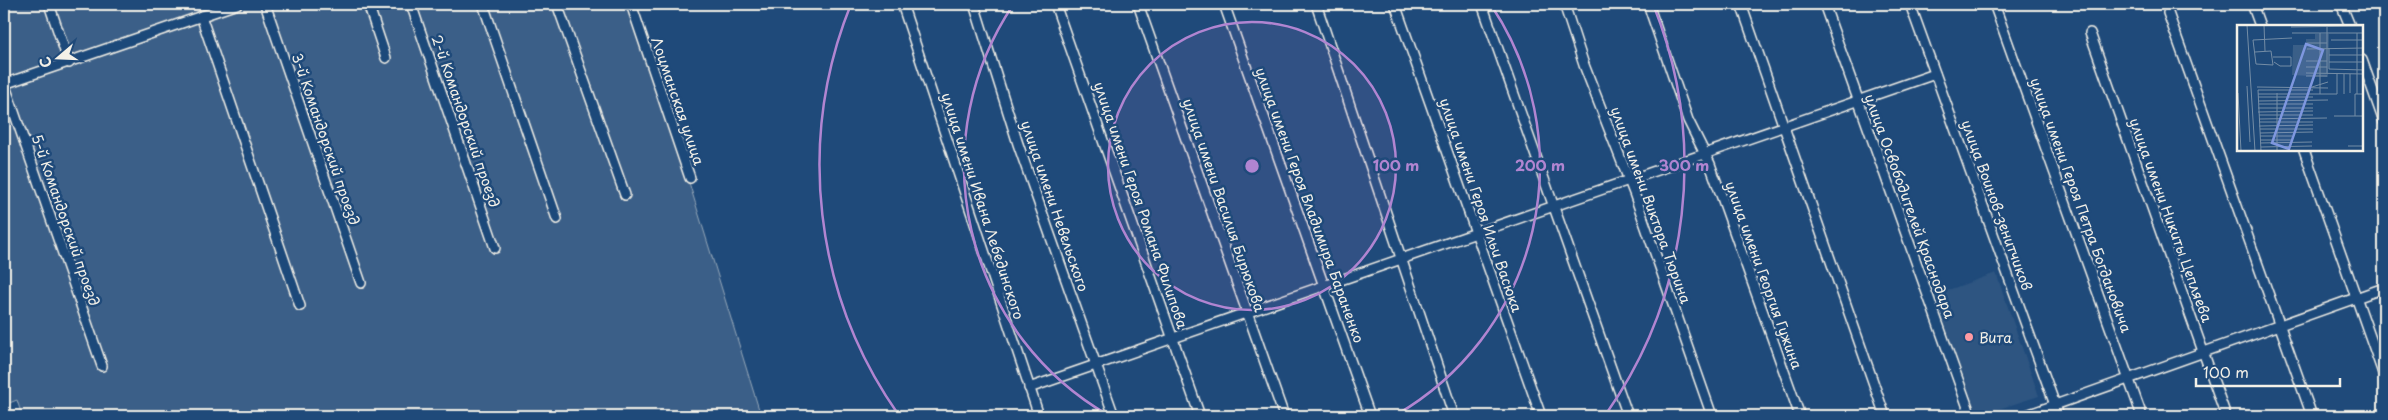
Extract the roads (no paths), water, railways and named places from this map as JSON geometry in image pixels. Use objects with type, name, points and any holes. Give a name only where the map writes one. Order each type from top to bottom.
[{"type":"street","points":[[49,4],[69,62]]},
{"type":"street","points":[[4,84],[238,4]]},
{"type":"street","name":"3-й Командорский проезд","points":[[266,4],[361,283]]},
{"type":"street","points":[[368,4],[386,58]]},
{"type":"street","name":"2-й Командорский проезд","points":[[412,4],[495,248]]},
{"type":"street","points":[[484,4],[557,219]]},
{"type":"street","points":[[557,4],[625,195]]},
{"type":"street","name":"Лоцманская улица","points":[[631,4],[690,178]]},
{"type":"street","name":"улица имени Ивана Лебединского","points":[[902,4],[1039,416]]},
{"type":"street","name":"улица имени Невельского","points":[[974,4],[1018,144],[1114,416]]},
{"type":"street","name":"улица имени Героя Романа Филипова","points":[[1055,4],[1200,416]]},
{"type":"street","name":"улица имени Василия Бирюкова","points":[[1138,4],[1284,416]]},
{"type":"street","name":"улица имени Героя Владимира Бараненко","points":[[1224,4],[1370,416]]},
{"type":"street","points":[[1316,4],[1454,416]]},
{"type":"street","name":"улица имени Героя Ильи Васюка","points":[[1395,4],[1541,416]]},
{"type":"street","points":[[1482,4],[1628,416]]},
{"type":"street","name":"улица имени Виктора Тюрина","points":[[1564,4],[1584,65],[1629,180],[1712,416]]},
{"type":"street","name":"улица имени Георгия Гужина","points":[[1648,4],[1688,120],[1705,154],[1800,416]]},
{"type":"street","points":[[1741,4],[1884,416]]},
{"type":"street","name":"улица Освободителей Краснодара","points":[[1824,4],[1972,416]]},
{"type":"street","name":"улица Воинов-зенитчиков","points":[[1910,4],[2058,416]]},
{"type":"street","name":"улица имени Героя Петра Богдановича","points":[[1994,4],[2142,416]]},
{"type":"street","points":[[2252,4],[2260,25]]},
{"type":"street","points":[[2341,4],[2350,25]]},
{"type":"street","points":[[2168,13],[2312,416]]},
{"type":"street","points":[[201,16],[300,306]]},
{"type":"street","name":"улица имени Никиты Цепляева","points":[[2090,33],[2226,416]]},
{"type":"street","points":[[2363,63],[2384,122]]},
{"type":"street","points":[[1029,388],[1935,74]]},
{"type":"street","name":"5-й Командорский проезд","points":[[4,84],[102,366]]},
{"type":"street","points":[[2304,151],[2384,376]]},
{"type":"street","points":[[2024,416],[2384,288]]},
{"type":"place","name":"Вита","points":[[1969,337]]}]
